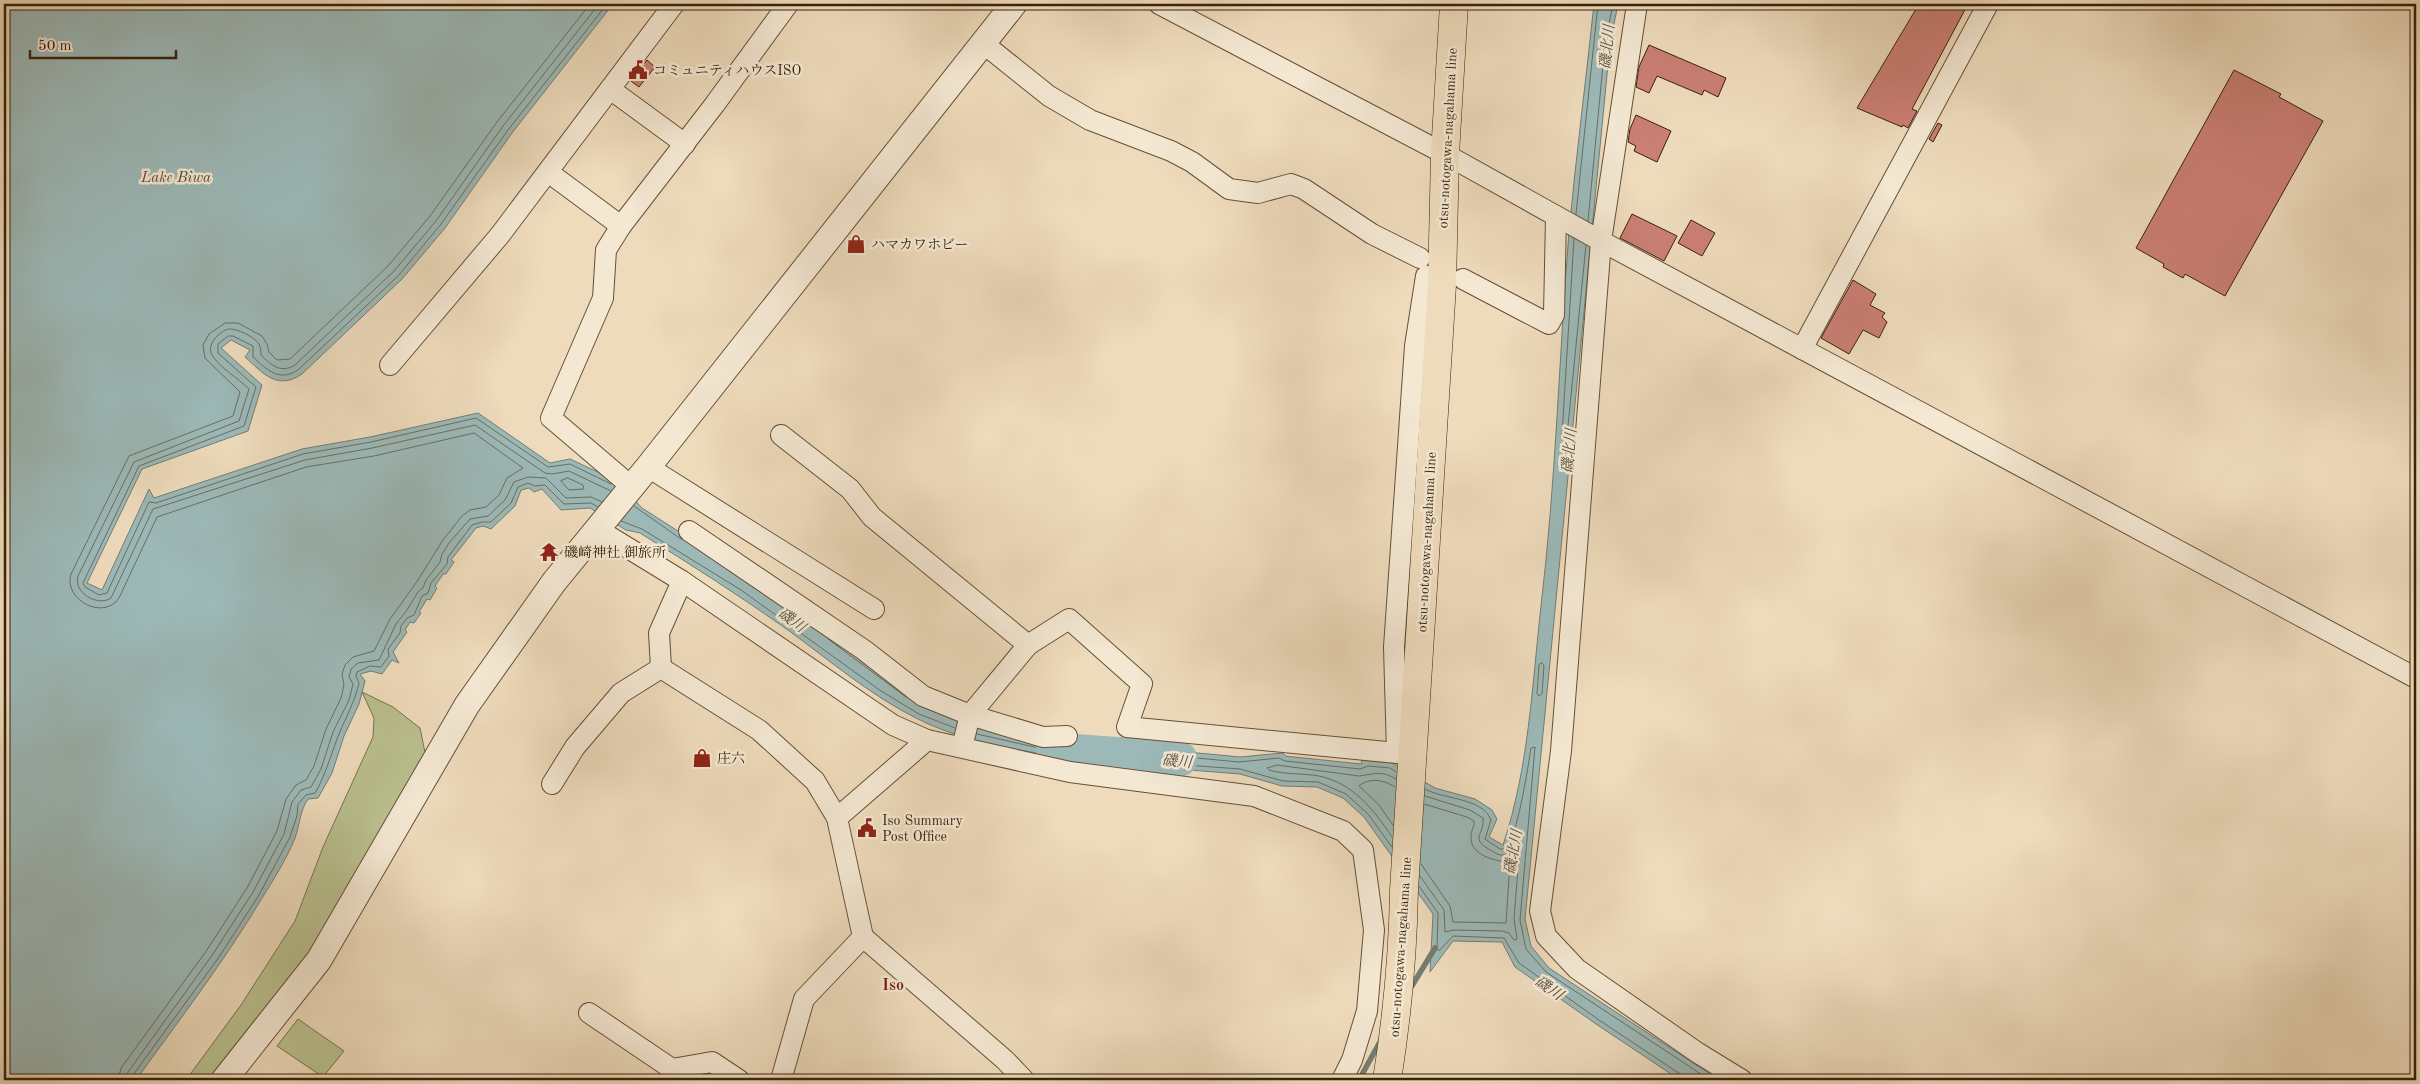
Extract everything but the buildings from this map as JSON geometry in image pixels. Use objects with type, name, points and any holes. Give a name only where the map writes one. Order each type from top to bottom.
[{"type":"main road","name":"otsu-notogawa-nagahama line","points":[[1387,1080],[1396,1022],[1403,932],[1454,4]]},
{"type":"street","points":[[390,365],[500,235],[674,4]]},
{"type":"street","points":[[628,492],[551,418],[603,298],[606,250],[621,226],[685,144],[788,4]]},
{"type":"street","points":[[224,1080],[319,960],[467,705],[554,582],[648,467],[1014,4]]},
{"type":"street","points":[[1159,4],[1446,154],[1597,239],[2416,678]]},
{"type":"street","points":[[1637,4],[1597,239],[1561,751],[1540,911],[1546,936],[1577,969],[1698,1053],[1742,1080]]},
{"type":"street","points":[[1802,349],[1988,4]]},
{"type":"street","points":[[984,44],[1049,96],[1090,120],[1132,138],[1171,151],[1192,162],[1229,189],[1258,193],[1291,184],[1304,189],[1438,275],[1549,324],[1554,315],[1559,218]]},
{"type":"street","points":[[610,88],[685,144]]},
{"type":"street","points":[[548,172],[621,226]]},
{"type":"street","points":[[966,732],[1028,645],[1069,619],[1142,684],[1127,727],[1396,753],[1394,647],[1416,346],[1438,275]]},
{"type":"street","points":[[781,435],[850,489],[872,517],[1028,645]]},
{"type":"street","points":[[648,467],[874,609]]},
{"type":"street","points":[[597,529],[682,581],[893,725],[927,740]]},
{"type":"street","points":[[689,532],[864,650],[966,732],[1070,772],[1254,796],[1343,831],[1363,850],[1374,930],[1367,1011],[1352,1060],[1342,1080]]},
{"type":"street","points":[[661,668],[659,634],[682,581]]},
{"type":"street","points":[[552,784],[575,747],[621,693],[661,668]]},
{"type":"street","points":[[661,668],[759,730],[815,781],[837,818],[863,937],[1005,1060],[1024,1080]]},
{"type":"street","points":[[837,818],[927,740],[966,732],[1043,737],[1067,736]]},
{"type":"street","points":[[1374,930],[1403,932]]},
{"type":"street","points":[[781,1080],[804,999],[863,937]]},
{"type":"street","points":[[589,1013],[672,1069],[712,1062],[739,1080]]},
{"type":"green space","points":[[362,692],[393,707],[420,728],[426,757],[289,987],[283,986],[208,1080],[186,1080],[241,1005],[295,921],[323,847],[373,737],[374,718]]},
{"type":"green space","points":[[298,1019],[344,1051],[323,1077],[277,1046]]},
{"type":"water","name":"Lake Biwa","points":[[4,4],[613,4],[512,133],[445,228],[402,279],[302,374],[285,381],[271,378],[245,357],[250,350],[231,340],[221,348],[262,385],[248,431],[142,469],[87,583],[102,590],[149,489],[154,498],[302,449],[370,437],[478,413],[550,463],[570,459],[617,481],[642,508],[728,563],[914,697],[1053,741],[1101,744],[1099,760],[1030,752],[981,742],[936,727],[916,718],[882,699],[770,617],[640,533],[626,530],[590,508],[561,510],[542,489],[534,492],[529,488],[521,490],[515,506],[491,529],[483,526],[476,528],[451,560],[454,562],[435,586],[437,588],[430,600],[427,599],[414,623],[410,622],[405,630],[407,632],[393,652],[399,663],[392,660],[382,674],[371,671],[360,674],[365,681],[359,704],[344,736],[332,773],[318,798],[308,799],[305,803],[295,838],[284,861],[247,922],[201,991],[136,1080],[4,1080]]},
{"type":"water","name":"磯北川","points":[[1594,4],[1618,4],[1610,44],[1525,919],[1531,946],[1549,968],[1719,1080],[1680,1080],[1515,967],[1502,942],[1453,941],[1430,972],[1433,914],[1364,817],[1343,798],[1317,787],[1282,786],[1240,774],[1151,767],[1151,763],[1133,761],[1135,747],[1240,757],[1283,753],[1285,756],[1361,764],[1362,760],[1392,763],[1435,788],[1475,799],[1492,810],[1497,819],[1489,837],[1503,845],[1519,786],[1532,696],[1554,466],[1569,232]]},
{"type":"waterway","name":"磯川","points":[[1053,750],[1180,759]]},
{"type":"waterway","points":[[1410,989],[1435,948]]},
{"type":"waterway","points":[[1359,1080],[1381,1040]]},
{"type":"place","name":"コミュニティハウスISO","points":[[638,70]]},
{"type":"place","name":"ハマカワホビー","points":[[856,244]]},
{"type":"place","name":"磯崎神社 御旅所","points":[[549,552]]},
{"type":"place","name":"庄六","points":[[702,758]]},
{"type":"place","name":"Iso Summary Post Office","points":[[867,828]]},
{"type":"district","name":"Iso","points":[[893,984]]}]
